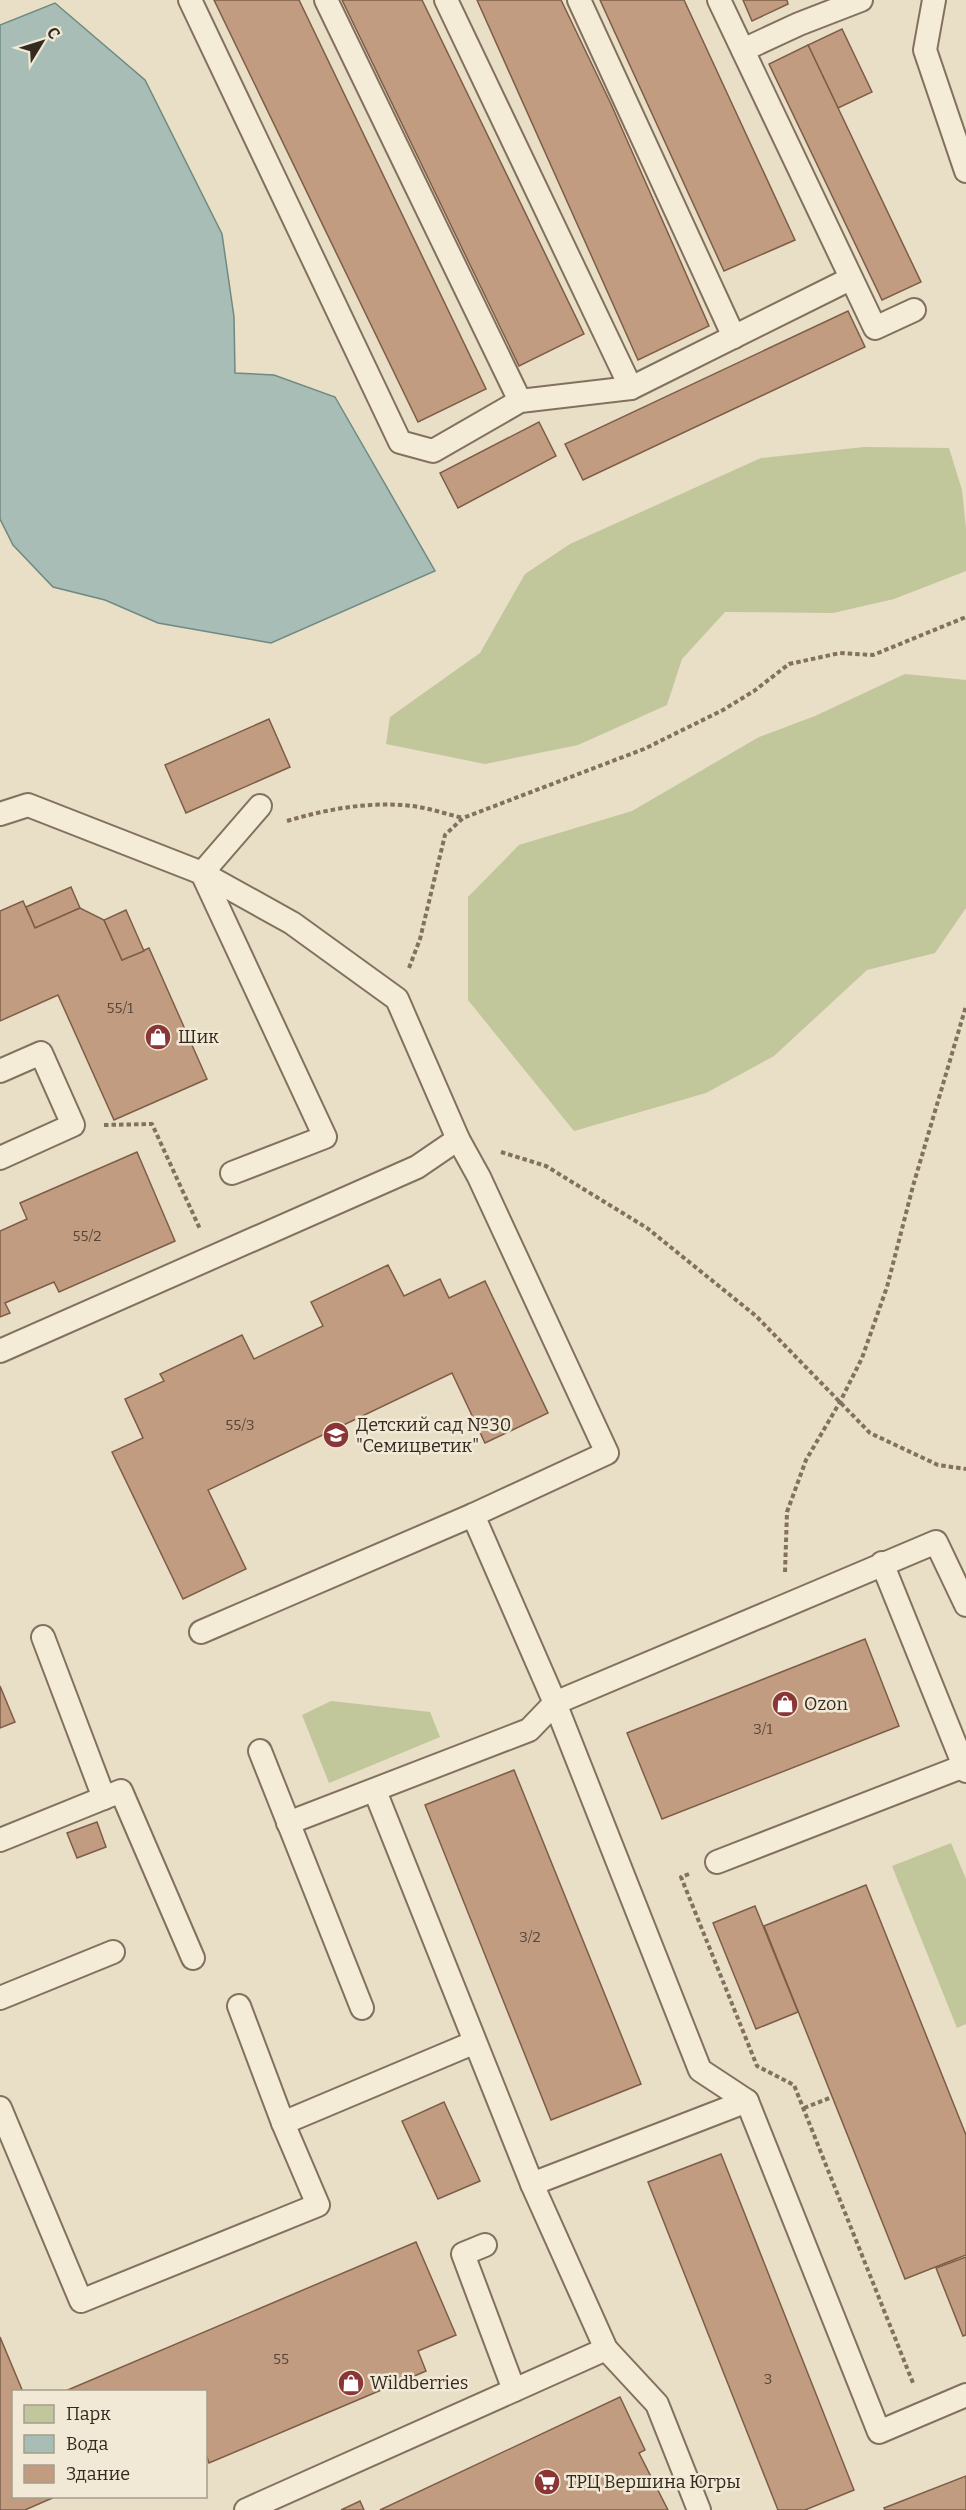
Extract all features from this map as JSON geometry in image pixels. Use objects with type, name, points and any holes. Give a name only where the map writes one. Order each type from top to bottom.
[{"type":"lane","points":[[190,0],[400,442],[433,451],[520,401],[631,388],[850,279]]},
{"type":"lane","points":[[326,0],[520,401]]},
{"type":"lane","points":[[446,0],[631,388]]},
{"type":"lane","points":[[579,0],[734,337]]},
{"type":"lane","points":[[719,0],[875,328],[914,310]]},
{"type":"lane","points":[[743,50],[799,24],[861,0]]},
{"type":"lane","points":[[934,0],[925,50],[966,171]]},
{"type":"lane","points":[[0,814],[28,805],[202,873],[291,923],[398,999],[458,1140],[479,1177],[607,1453],[473,1515],[201,1632]]},
{"type":"lane","points":[[202,873],[260,806]]},
{"type":"lane","points":[[202,873],[325,1137],[232,1173]]},
{"type":"lane","points":[[0,1071],[41,1053],[73,1125],[0,1158]]},
{"type":"lane","points":[[0,1351],[417,1167],[458,1140]]},
{"type":"lane","points":[[473,1515],[555,1703],[700,2070],[747,2100],[879,2432],[966,2395]]},
{"type":"lane","points":[[288,1824],[529,1730],[555,1703],[936,1542],[960,1580],[966,1605]]},
{"type":"lane","points":[[717,1862],[965,1768],[882,1563]]},
{"type":"lane","points":[[43,1637],[105,1798]]},
{"type":"lane","points":[[260,1751],[362,2008]]},
{"type":"lane","points":[[0,1840],[122,1791],[193,1958]]},
{"type":"lane","points":[[375,1791],[473,2043],[532,2184],[606,2349],[657,2404],[699,2510]]},
{"type":"lane","points":[[0,1998],[113,1952]]},
{"type":"lane","points":[[0,2108],[81,2301],[318,2205],[283,2123],[239,2006]]},
{"type":"lane","points":[[283,2123],[473,2043]]},
{"type":"lane","points":[[532,2184],[747,2100]]},
{"type":"lane","points":[[485,2245],[463,2254],[514,2390]]},
{"type":"lane","points":[[246,2510],[606,2349]]},
{"type":"path","points":[[398,999],[420,939],[445,835],[463,818],[644,749],[723,710],[754,691],[789,664],[840,653],[873,655],[966,617]]},
{"type":"path","points":[[233,837],[313,814],[366,805],[412,806],[463,818]]},
{"type":"path","points":[[791,1602],[784,1569],[787,1512],[806,1460],[840,1402],[862,1358],[887,1287],[913,1186],[966,1006]]},
{"type":"path","points":[[73,1125],[152,1124],[213,1257]]},
{"type":"path","points":[[458,1140],[546,1166],[647,1228],[756,1316],[870,1433],[938,1465],[966,1469]]},
{"type":"path","points":[[681,1877],[757,2066],[794,2085],[924,2412]]},
{"type":"path","points":[[804,2108],[832,2097]]},
{"type":"green space","points":[[864,447],[949,448],[962,490],[966,529],[966,571],[894,599],[833,613],[725,612],[682,659],[667,705],[578,745],[485,764],[386,744],[390,717],[480,653],[525,574],[570,544],[761,458]]},
{"type":"green space","points":[[905,674],[966,680],[966,908],[935,953],[867,970],[774,1056],[706,1093],[574,1131],[468,1000],[468,897],[519,845],[632,811],[759,737],[815,716]]},
{"type":"green space","points":[[331,1701],[430,1712],[440,1737],[329,1783],[302,1715]]},
{"type":"green space","points":[[951,1843],[966,1879],[966,2024],[957,2028],[892,1866]]},
{"type":"water","points":[[55,3],[145,80],[222,234],[234,317],[235,373],[274,375],[335,397],[435,571],[271,643],[158,623],[105,600],[53,587],[13,545],[0,519],[0,25]]},
{"type":"building","points":[[214,0],[299,0],[486,389],[418,422]]},
{"type":"building","points":[[342,0],[422,0],[584,334],[519,366]]},
{"type":"building","points":[[477,0],[561,0],[611,104],[709,326],[638,360]]},
{"type":"building","points":[[600,0],[684,0],[795,240],[724,271]]},
{"type":"building","points":[[743,0],[787,0],[788,4],[752,21]]},
{"type":"building","points":[[842,29],[872,92],[838,108],[808,45]]},
{"type":"building","points":[[808,45],[921,282],[882,300],[769,64]]},
{"type":"building","points":[[848,311],[865,347],[583,480],[565,444]]},
{"type":"building","points":[[539,422],[556,456],[458,508],[440,473]]},
{"type":"building","points":[[269,719],[290,767],[186,813],[165,765]]},
{"type":"building","points":[[71,887],[80,908],[35,928],[26,907]]},
{"type":"building","points":[[23,901],[35,928],[80,908],[104,920],[122,960],[149,948],[207,1079],[114,1120],[58,995],[0,1021],[0,911]]},
{"type":"building","points":[[126,910],[144,951],[122,960],[104,920]]},
{"type":"building","points":[[137,1152],[175,1241],[59,1292],[54,1282],[5,1303],[10,1313],[0,1317],[0,1231],[27,1219],[20,1203]]},
{"type":"building","points":[[388,1265],[404,1296],[440,1279],[449,1298],[485,1281],[548,1413],[485,1443],[452,1373],[208,1490],[246,1569],[183,1599],[112,1452],[143,1438],[125,1399],[164,1381],[160,1374],[242,1335],[254,1359],[323,1326],[311,1302]]},
{"type":"building","points":[[865,1639],[899,1726],[662,1819],[627,1733]]},
{"type":"building","points":[[0,1686],[15,1722],[0,1728]]},
{"type":"building","points":[[514,1770],[641,2084],[551,2120],[425,1805]]},
{"type":"building","points":[[97,1822],[106,1847],[77,1858],[67,1833]]},
{"type":"building","points":[[866,1885],[966,2135],[966,2255],[905,2279],[764,1926]]},
{"type":"building","points":[[755,1906],[798,2012],[756,2029],[713,1923]]},
{"type":"building","points":[[444,2102],[480,2181],[438,2199],[402,2121]]},
{"type":"building","points":[[721,2154],[854,2490],[805,2510],[778,2510],[648,2182]]},
{"type":"building","points":[[416,2242],[456,2335],[418,2351],[426,2371],[209,2463],[207,2457],[207,2390],[68,2390]]},
{"type":"building","points":[[966,2257],[966,2335],[963,2336],[936,2268]]},
{"type":"building","points":[[0,2337],[22,2390],[12,2390],[12,2498],[52,2498],[25,2510],[0,2510]]},
{"type":"building","name":"ТРЦ Вершина Югры","points":[[620,2397],[645,2450],[639,2453],[668,2510],[380,2510]]},
{"type":"building","points":[[966,2476],[966,2510],[885,2510],[884,2508]]},
{"type":"building","points":[[360,2501],[364,2510],[341,2510]]},
{"type":"place","name":"Шик","points":[[158,1037]]},
{"type":"place","name":"Детский сад №30 \"Семицветик\"","points":[[336,1435]]},
{"type":"place","name":"Ozon","points":[[785,1704]]},
{"type":"place","name":"Wildberries","points":[[351,2383]]},
{"type":"place","name":"ТРЦ Вершина Югры","points":[[547,2482]]}]
